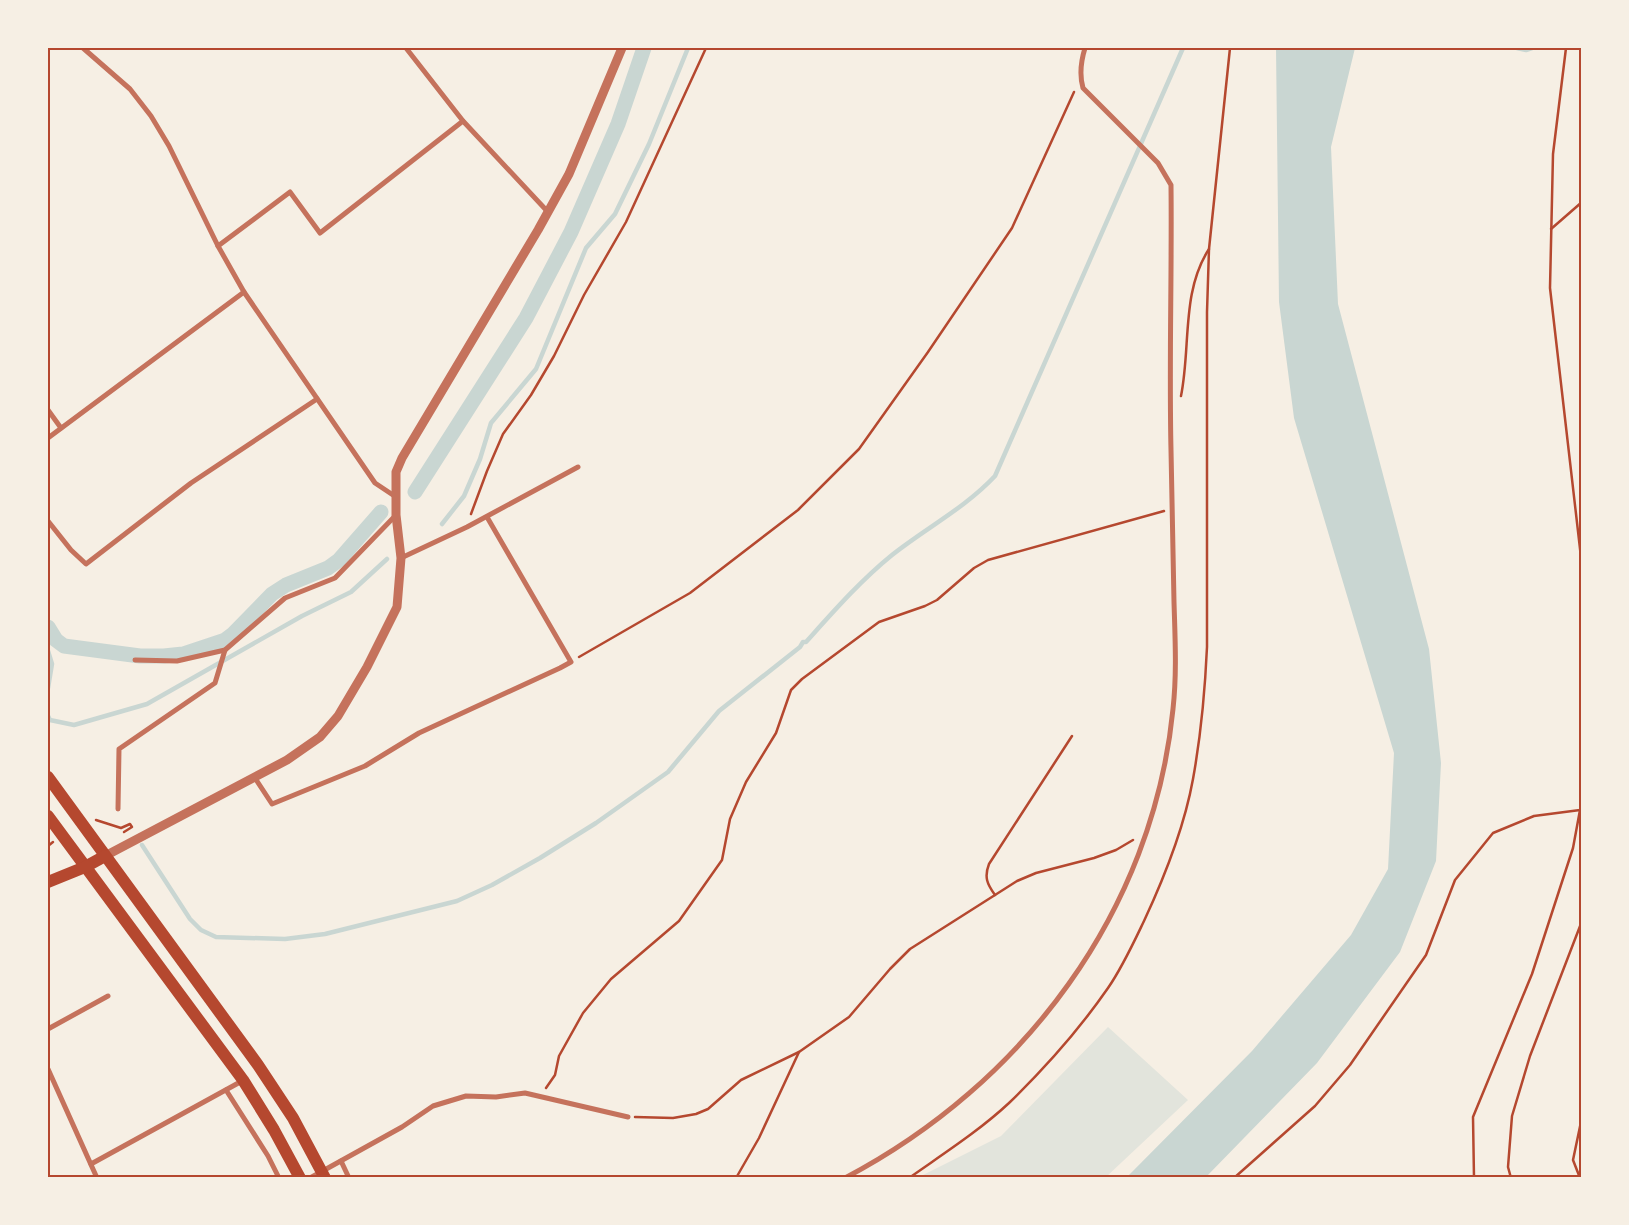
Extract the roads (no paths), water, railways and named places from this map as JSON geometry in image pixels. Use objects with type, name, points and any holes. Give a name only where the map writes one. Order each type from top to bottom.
[{"type":"highway","points":[[48,778],[258,1065],[293,1118],[324,1174]]},
{"type":"highway","points":[[48,816],[243,1080],[274,1130],[300,1178]]},
{"type":"highway","points":[[48,882],[106,856]]},
{"type":"street","points":[[83,48],[130,89],[151,116],[169,146],[218,246],[244,292],[375,483],[396,497]]},
{"type":"street","points":[[406,48],[463,121],[548,212]]},
{"type":"street","points":[[106,856],[287,760],[320,737],[338,716],[367,667],[397,607],[401,558],[396,515],[396,472],[411,442],[569,174],[622,48]]},
{"type":"street","points":[[845,1178],[904,1142],[950,1110],[987,1079],[1060,997],[1085,961],[1128,881],[1146,837],[1162,780],[1174,706],[1175,653],[1170,418],[1170,185],[1158,163],[1083,88],[1080,78],[1085,48]]},
{"type":"street","points":[[218,246],[290,192],[320,234],[463,121]]},
{"type":"street","points":[[48,438],[244,292]]},
{"type":"street","points":[[48,521],[70,550],[86,564],[191,483],[317,399]]},
{"type":"street","points":[[48,410],[61,428]]},
{"type":"street","points":[[401,558],[487,517],[578,467]]},
{"type":"street","points":[[134,660],[177,661],[225,650],[285,598],[335,578],[396,515]]},
{"type":"street","points":[[255,778],[272,804],[365,766],[419,734],[571,662],[487,517]]},
{"type":"street","points":[[118,809],[119,749],[215,683],[217,671],[225,650]]},
{"type":"street","points":[[48,1029],[108,996]]},
{"type":"street","points":[[48,1069],[97,1178]]},
{"type":"street","points":[[91,1164],[243,1080]]},
{"type":"street","points":[[226,1090],[280,1178]]},
{"type":"street","points":[[310,1178],[324,1174],[341,1161],[402,1127],[432,1106],[466,1096],[496,1097],[525,1093],[628,1117]]},
{"type":"street","points":[[341,1161],[349,1178]]},
{"type":"waterway","points":[[415,492],[526,318],[571,232],[618,124],[644,48]]},
{"type":"waterway","points":[[442,524],[464,496],[480,459],[491,423],[536,369],[586,248],[615,214],[649,144],[688,48]]},
{"type":"waterway","points":[[142,845],[190,919],[201,930],[216,937],[285,939],[325,934],[457,901],[492,885],[596,823],[668,772],[719,711],[800,647],[803,642],[806,642],[847,597],[880,565],[971,498],[995,476],[1183,48]]},
{"type":"waterway","points":[[1517,48],[1526,50],[1532,48]]},
{"type":"waterway","points":[[48,627],[56,640],[64,646],[140,656],[183,654],[225,640],[272,594],[286,585],[328,568],[339,560],[381,512]]},
{"type":"waterway","points":[[48,716],[50,720],[74,725],[147,704],[302,616],[351,592],[387,559]]},
{"type":"waterway","points":[[48,651],[52,664],[48,688]]}]
